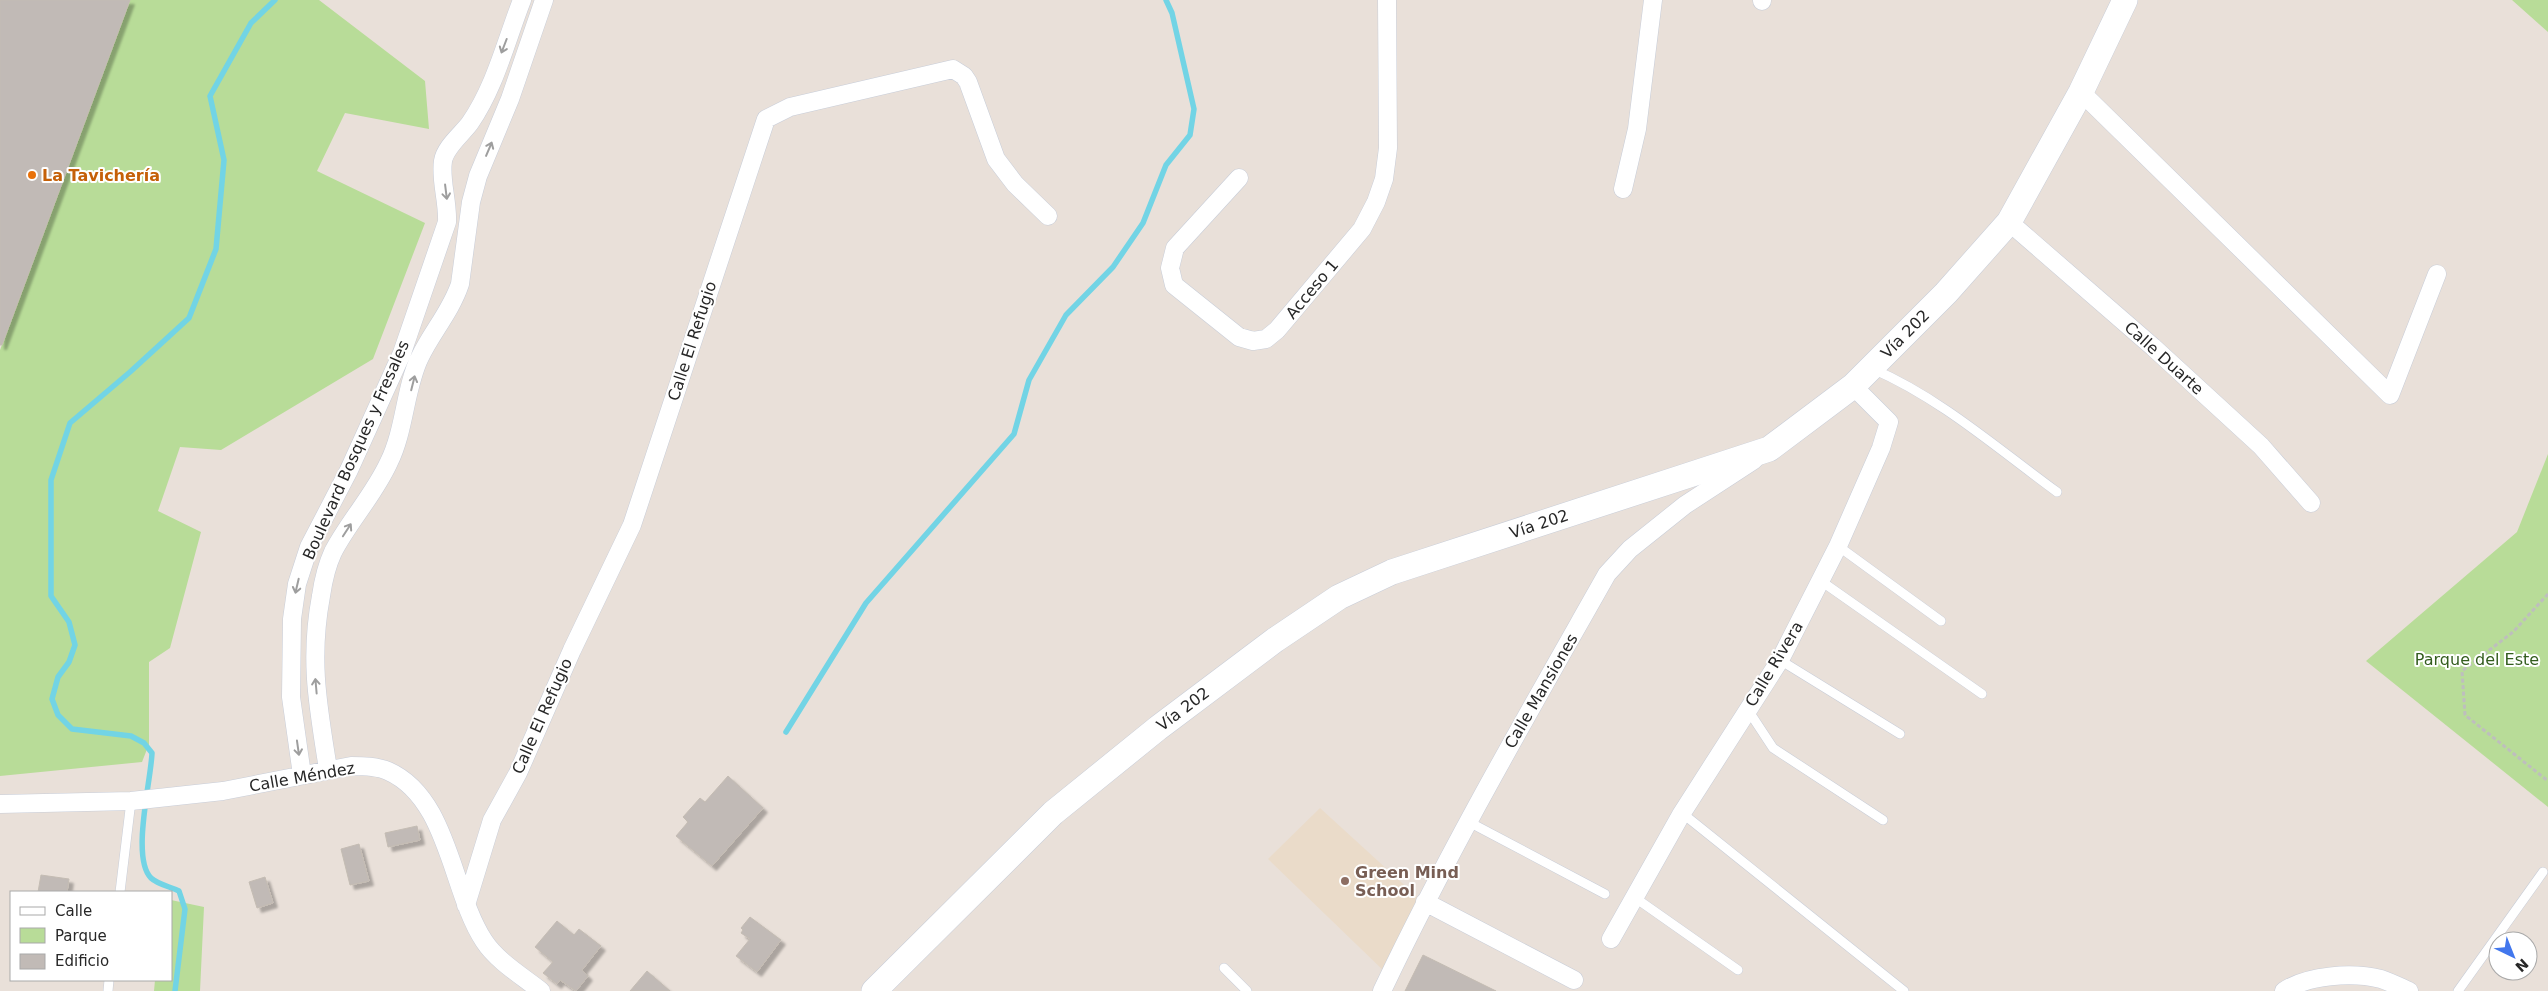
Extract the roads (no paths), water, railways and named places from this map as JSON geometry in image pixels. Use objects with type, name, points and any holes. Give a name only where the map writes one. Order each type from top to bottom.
[{"type":"main road","name":"Vía 202","points":[[874,991],[1053,813],[1158,728],[1275,640],[1339,597],[1392,572],[1769,449],[1853,386],[1946,293],[2009,222],[2081,92],[2125,0]]},
{"type":"street","name":"Boulevard Bosques y Fresales","points":[[302,775],[291,697],[292,618],[297,584],[310,547],[349,470],[405,344],[447,222],[448,208],[443,167],[445,154],[470,122],[483,100],[522,0]]},
{"type":"street","name":"Boulevard Bosques y Fresales","points":[[328,769],[316,694],[314,657],[316,621],[322,588],[332,554],[389,462],[398,441],[419,360],[456,297],[460,284],[471,202],[478,176],[510,99],[544,0]]},
{"type":"street","name":"Acceso 1","points":[[1239,178],[1174,248],[1170,268],[1174,285],[1239,337],[1253,342],[1266,339],[1277,330],[1362,229],[1376,202],[1384,179],[1388,148],[1387,0]]},
{"type":"street","points":[[1622,188],[1637,129],[1653,0]]},
{"type":"street","name":"Calle El Refugio","points":[[466,905],[492,820],[518,773],[572,650],[632,525],[766,119],[790,107],[953,70],[964,76],[968,82],[996,159],[1004,172],[1048,216]]},
{"type":"street","points":[[2081,92],[2390,395],[2437,274]]},
{"type":"street","name":"Calle Duarte","points":[[2009,222],[2154,347],[2254,440],[2311,503]]},
{"type":"street","name":"Calle Rivera","points":[[1611,939],[1682,813],[1780,660],[1838,546],[1881,448],[1889,422],[1853,386]]},
{"type":"street","name":"Calle Mansiones","points":[[1382,991],[1467,821],[1607,574],[1630,549],[1685,505],[1769,449]]},
{"type":"street","name":"Calle Méndez","points":[[0,804],[131,801],[223,791],[351,766],[372,766],[388,771],[401,778],[415,792],[442,833],[466,905],[484,942],[502,960],[541,991]]},
{"type":"street","points":[[1425,902],[1574,980]]},
{"type":"street","points":[[2284,991],[2296,982],[2318,977],[2380,979],[2409,991]]},
{"type":"lane","points":[[1871,368],[1899,381],[1949,414],[2057,492]]},
{"type":"lane","points":[[1838,546],[1941,621]]},
{"type":"lane","points":[[1821,580],[1982,694]]},
{"type":"lane","points":[[1780,660],[1900,734]]},
{"type":"lane","points":[[1747,709],[1773,748],[1883,820]]},
{"type":"lane","points":[[120,891],[131,801]]},
{"type":"lane","points":[[1682,813],[1904,991]]},
{"type":"lane","points":[[1467,821],[1605,894]]},
{"type":"lane","points":[[2458,991],[2543,872]]},
{"type":"lane","points":[[1634,897],[1738,970]]},
{"type":"lane","points":[[1224,968],[1247,991]]},
{"type":"waterway","points":[[175,991],[185,909],[179,891],[160,884],[151,878],[145,868],[143,854],[142,837],[152,753],[144,743],[131,736],[72,729],[58,715],[52,699],[58,677],[69,662],[75,645],[69,622],[51,596],[51,480],[70,423],[189,318],[216,249],[224,160],[210,96],[251,23],[275,0]]},
{"type":"waterway","points":[[786,732],[866,603],[1014,434],[1029,380],[1066,315],[1113,267],[1143,223],[1166,165],[1190,135],[1194,109],[1172,13],[1166,0]]},
{"type":"place","name":"La Tavichería","points":[[32,175]]},
{"type":"place","name":"Green Mind School","points":[[1345,881]]},
{"type":"park label","name":"Parque del Este","points":[[2477,659]]}]
